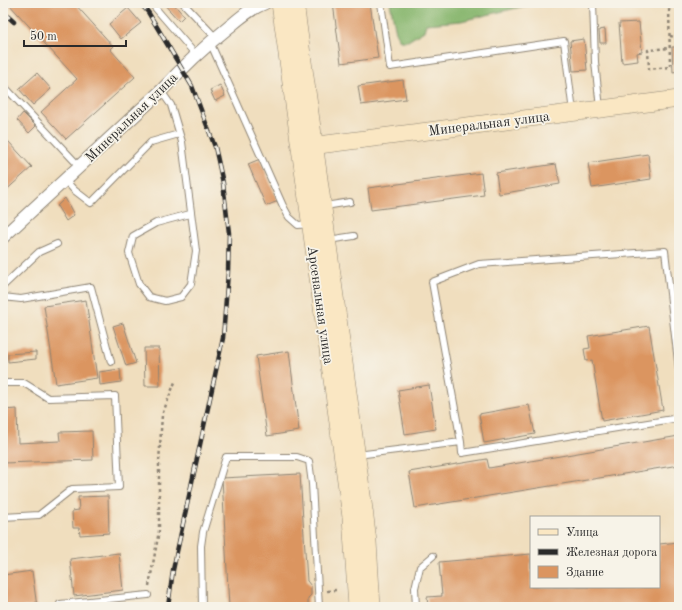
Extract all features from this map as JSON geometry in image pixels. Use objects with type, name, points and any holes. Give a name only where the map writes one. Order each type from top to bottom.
[{"type":"street","name":"Минеральная улица","points":[[3,237],[161,91],[196,55],[249,8],[265,3]]},
{"type":"street","name":"Арсенальная улица","points":[[280,3],[307,146],[323,206],[320,241],[349,456],[368,542],[372,607]]},
{"type":"street","name":"Арсенальная улица","points":[[295,3],[307,146],[310,224],[320,241]]},
{"type":"street","name":"Минеральная улица","points":[[307,146],[679,99]]},
{"type":"street","name":"Арсенальная улица","points":[[349,456],[352,530],[358,607]]},
{"type":"lane","points":[[151,3],[196,55]]},
{"type":"lane","points":[[183,3],[213,40],[289,217],[298,225],[310,224]]},
{"type":"lane","points":[[381,3],[390,67],[564,41],[573,112]]},
{"type":"lane","points":[[593,3],[595,62],[600,109]]},
{"type":"lane","points":[[3,85],[79,166]]},
{"type":"lane","points":[[161,91],[171,106],[182,142],[190,214],[196,251],[191,284],[181,297],[165,301],[149,296],[139,284],[129,253],[133,236],[156,223],[190,214]]},
{"type":"lane","points":[[65,180],[74,190],[91,203],[151,142],[179,134]]},
{"type":"lane","points":[[323,206],[350,202]]},
{"type":"lane","points":[[320,241],[354,236]]},
{"type":"lane","points":[[3,286],[39,252],[57,244]]},
{"type":"lane","points":[[679,370],[665,251],[479,264],[432,282],[462,453],[679,418]]},
{"type":"lane","points":[[3,297],[21,299],[91,287],[111,362]]},
{"type":"lane","points":[[3,383],[24,383],[48,398],[115,396],[119,487],[72,489],[39,514],[3,517]]},
{"type":"lane","points":[[349,456],[460,442]]},
{"type":"lane","points":[[202,607],[201,546],[203,532],[226,457],[297,457],[308,461],[312,484],[319,607]]},
{"type":"lane","points":[[416,607],[415,588],[420,567],[433,556]]},
{"type":"lane","points":[[60,607],[60,604],[148,595]]},
{"type":"path","points":[[669,3],[670,36],[670,48],[670,67],[650,69],[648,50],[670,48]]},
{"type":"path","points":[[670,36],[679,38]]},
{"type":"path","points":[[148,595],[159,531],[159,462],[162,415],[175,382]]},
{"type":"green space","points":[[390,3],[548,3],[525,6],[461,21],[426,24],[424,31],[408,41],[400,41],[396,32]]},
{"type":"building","points":[[8,3],[74,3],[113,46],[110,49],[135,77],[66,139],[41,112],[77,79]]},
{"type":"building","points":[[163,3],[173,3],[184,16],[179,21]]},
{"type":"building","points":[[333,3],[370,3],[378,58],[341,63]]},
{"type":"building","points":[[128,8],[141,23],[121,39],[109,24]]},
{"type":"building","points":[[639,22],[642,52],[637,53],[638,61],[622,63],[619,23]]},
{"type":"building","points":[[605,29],[606,43],[600,43],[599,30]]},
{"type":"building","points":[[584,39],[587,70],[573,71],[570,41]]},
{"type":"building","points":[[672,47],[679,47],[679,71],[673,72]]},
{"type":"building","points":[[37,73],[51,89],[33,105],[19,89]]},
{"type":"building","points":[[403,80],[406,99],[361,105],[358,86]]},
{"type":"building","points":[[220,85],[225,96],[215,101],[210,90]]},
{"type":"building","points":[[23,113],[36,126],[29,133],[17,120]]},
{"type":"building","points":[[8,141],[32,167],[3,193],[3,146]]},
{"type":"building","points":[[648,154],[651,179],[592,188],[588,163]]},
{"type":"building","points":[[260,159],[278,201],[266,206],[248,164]]},
{"type":"building","points":[[556,164],[560,184],[499,194],[496,173]]},
{"type":"building","points":[[481,173],[484,195],[371,210],[368,188]]},
{"type":"building","points":[[65,198],[74,215],[66,221],[57,206]]},
{"type":"building","points":[[86,300],[97,378],[56,384],[44,306]]},
{"type":"building","points":[[123,323],[136,363],[126,366],[113,326]]},
{"type":"building","points":[[649,326],[663,410],[602,421],[592,360],[586,361],[584,349],[590,348],[588,336]]},
{"type":"building","points":[[144,348],[159,348],[160,386],[145,386]]},
{"type":"building","points":[[289,351],[299,431],[267,436],[256,356]]},
{"type":"building","points":[[36,352],[36,359],[8,362],[8,354]]},
{"type":"building","points":[[120,369],[121,382],[100,385],[99,372]]},
{"type":"building","points":[[429,385],[436,429],[405,434],[398,390]]},
{"type":"building","points":[[529,405],[535,434],[484,443],[479,414]]},
{"type":"building","points":[[17,409],[18,443],[60,441],[59,432],[92,431],[93,460],[3,463],[3,410]]},
{"type":"building","points":[[679,436],[679,465],[415,508],[409,472],[487,459],[489,468]]},
{"type":"building","points":[[300,474],[307,581],[311,586],[311,595],[308,598],[308,607],[229,607],[222,478]]},
{"type":"building","points":[[108,496],[109,533],[80,535],[79,528],[73,528],[72,511],[79,510],[78,497]]},
{"type":"building","points":[[679,542],[679,607],[428,607],[427,597],[442,596],[439,562],[530,554],[530,588],[660,588],[660,544]]},
{"type":"building","points":[[119,553],[123,590],[74,596],[70,559]]},
{"type":"building","points":[[32,571],[37,607],[3,607],[3,575]]},
{"type":"railway","points":[[140,3],[148,12],[192,86],[215,147],[223,183],[229,233],[228,272],[223,338],[173,570],[168,607]]},
{"type":"railway","points":[[3,12],[14,22]]}]
